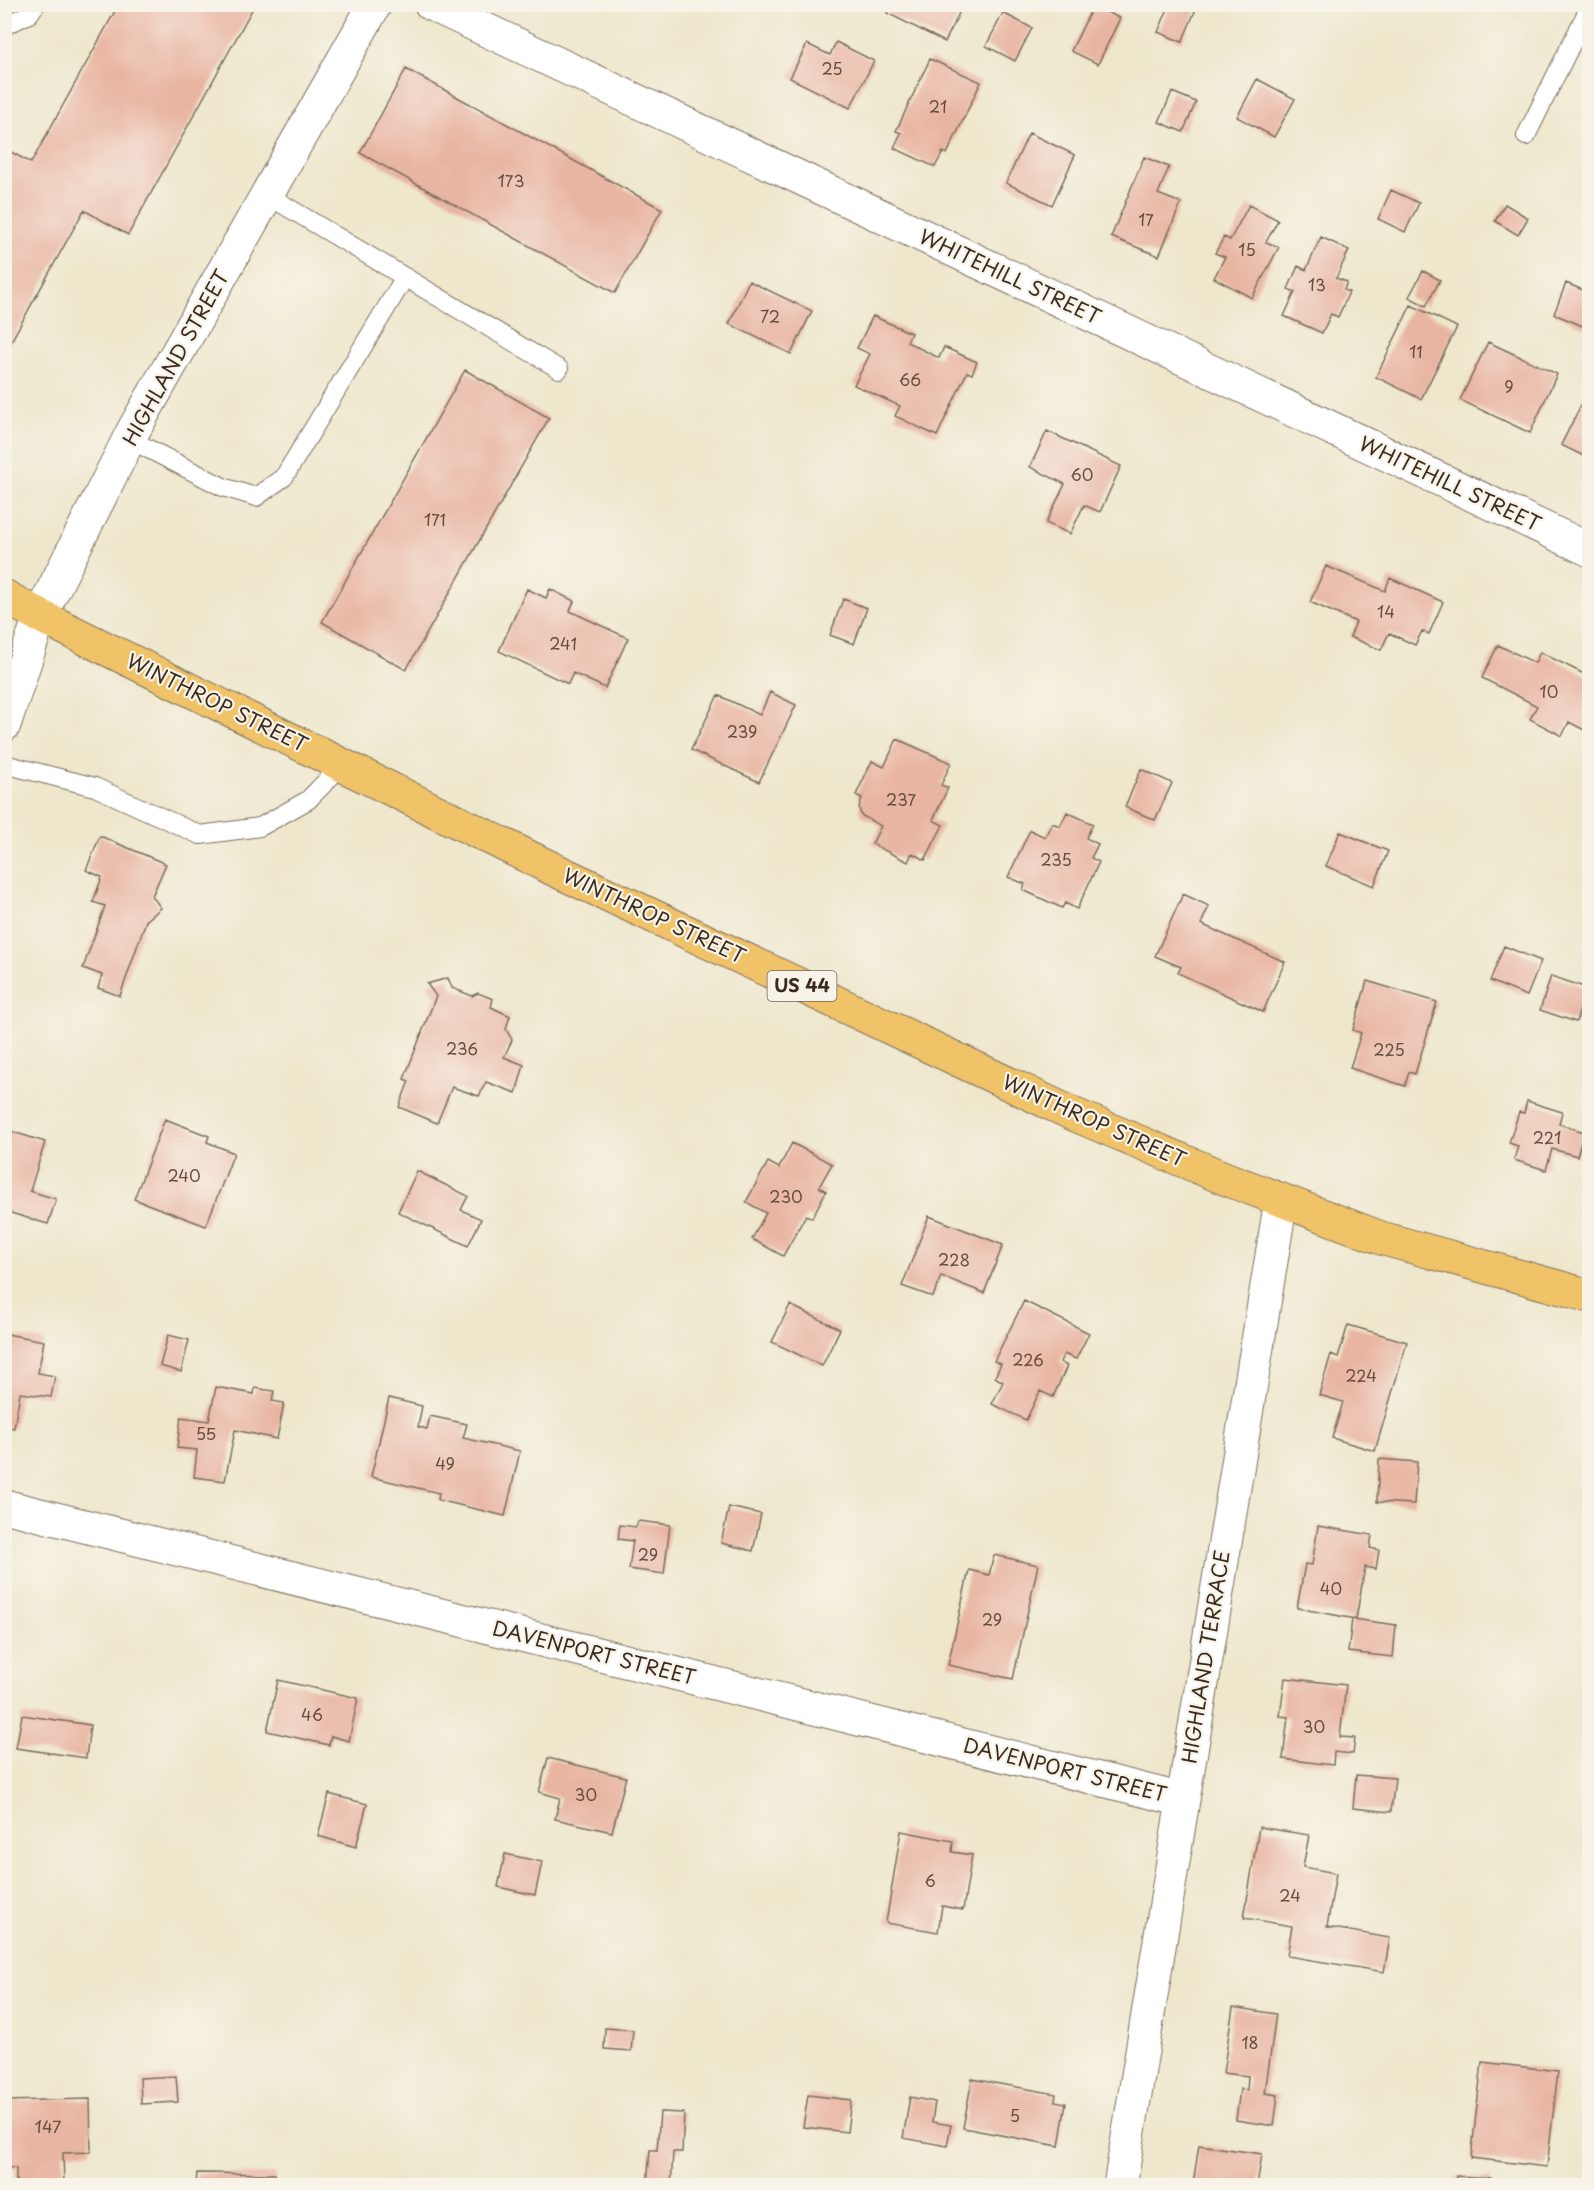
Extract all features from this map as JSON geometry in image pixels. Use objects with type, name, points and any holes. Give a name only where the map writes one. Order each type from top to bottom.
[{"type":"highway","name":"WINTHROP STREET","points":[[4,596],[40,616],[549,867],[1073,1114],[1224,1179],[1381,1238],[1590,1296]]},
{"type":"street","name":"HIGHLAND STREET","points":[[4,725],[40,616],[129,439],[375,4]]},
{"type":"street","name":"WHITEHILL STREET","points":[[431,4],[1590,550]]},
{"type":"street","name":"HIGHLAND TERRACE","points":[[1120,2186],[1281,1200]]},
{"type":"street","name":"DAVENPORT STREET","points":[[4,1506],[1183,1800]]},
{"type":"lane","points":[[4,26],[29,14],[36,4]]},
{"type":"lane","points":[[1526,135],[1590,6]]},
{"type":"lane","points":[[267,195],[559,369]]},
{"type":"lane","points":[[129,439],[223,487],[256,497],[284,477],[405,277]]},
{"type":"lane","points":[[4,764],[95,786],[200,835],[260,827],[308,800],[342,765]]},
{"type":"building","points":[[119,4],[255,4],[128,235],[84,210],[4,354],[4,148],[31,163]]},
{"type":"building","points":[[891,4],[963,5],[945,42],[887,13]]},
{"type":"building","points":[[1170,4],[1184,4],[1196,9],[1182,42],[1158,32]]},
{"type":"building","points":[[1093,6],[1120,18],[1098,64],[1071,51]]},
{"type":"building","points":[[1003,13],[1032,28],[1015,61],[986,46]]},
{"type":"building","points":[[836,42],[874,61],[850,108],[790,78],[807,44],[830,55]]},
{"type":"building","points":[[930,59],[981,82],[947,154],[943,152],[935,167],[894,148],[901,133],[896,131]]},
{"type":"building","points":[[406,69],[662,209],[615,293],[360,153]]},
{"type":"building","points":[[1257,79],[1295,99],[1274,137],[1237,117]]},
{"type":"building","points":[[1172,92],[1196,102],[1183,132],[1159,122]]},
{"type":"building","points":[[1029,133],[1075,155],[1052,205],[1006,183]]},
{"type":"building","points":[[1144,157],[1169,167],[1158,194],[1181,203],[1159,256],[1111,237]]},
{"type":"building","points":[[1391,190],[1419,203],[1405,232],[1378,219]]},
{"type":"building","points":[[1505,204],[1528,218],[1518,235],[1495,221]]},
{"type":"building","points":[[1249,205],[1278,220],[1266,242],[1279,247],[1252,298],[1214,278],[1225,257],[1215,253],[1224,237],[1230,240]]},
{"type":"building","points":[[1321,237],[1349,250],[1336,278],[1347,282],[1344,290],[1349,292],[1338,317],[1331,314],[1322,333],[1284,316],[1295,292],[1288,289],[1298,266],[1306,270]]},
{"type":"building","points":[[1423,271],[1440,280],[1426,306],[1409,297]]},
{"type":"building","points":[[749,281],[812,311],[791,354],[729,324]]},
{"type":"building","points":[[1566,283],[1590,293],[1590,329],[1554,314]]},
{"type":"building","points":[[1411,305],[1457,327],[1421,399],[1376,377]]},
{"type":"building","points":[[873,316],[911,333],[907,342],[939,358],[944,347],[977,362],[972,374],[967,372],[937,436],[895,416],[900,406],[854,385],[870,354],[857,348]]},
{"type":"building","points":[[1488,342],[1557,374],[1530,433],[1460,400]]},
{"type":"building","points":[[465,370],[549,418],[406,670],[322,622]]},
{"type":"building","points":[[1590,387],[1590,459],[1561,445]]},
{"type":"building","points":[[1047,431],[1121,466],[1100,512],[1084,505],[1070,534],[1046,523],[1065,484],[1030,467]]},
{"type":"building","points":[[1326,566],[1385,591],[1390,578],[1443,602],[1429,634],[1422,631],[1415,645],[1389,633],[1381,650],[1350,637],[1356,622],[1310,602]]},
{"type":"building","points":[[527,589],[546,598],[550,589],[574,601],[570,611],[628,638],[605,688],[573,673],[568,684],[499,651]]},
{"type":"building","points":[[843,599],[867,608],[854,644],[830,635]]},
{"type":"building","points":[[1498,645],[1535,663],[1540,652],[1590,677],[1590,733],[1569,722],[1562,736],[1530,719],[1537,706],[1482,678]]},
{"type":"building","points":[[770,692],[796,705],[759,782],[691,750],[718,695],[760,715]]},
{"type":"building","points":[[897,739],[951,763],[941,785],[948,788],[933,820],[943,825],[925,860],[912,853],[908,862],[872,844],[881,826],[861,815],[859,807],[862,798],[856,795],[872,761],[884,767]]},
{"type":"building","points":[[1141,769],[1172,783],[1155,820],[1125,807]]},
{"type":"building","points":[[1067,812],[1093,824],[1086,838],[1098,844],[1091,858],[1099,862],[1077,909],[1065,903],[1062,908],[1023,890],[1025,884],[1008,877],[1030,830],[1045,837],[1052,823],[1060,826]]},
{"type":"building","points":[[1340,832],[1388,851],[1374,886],[1326,866]]},
{"type":"building","points":[[100,836],[166,864],[152,896],[161,908],[146,921],[120,996],[98,988],[102,975],[83,968],[105,906],[93,902],[102,877],[86,870]]},
{"type":"building","points":[[1183,894],[1209,906],[1201,924],[1285,962],[1263,1012],[1178,973],[1181,967],[1155,956]]},
{"type":"building","points":[[1504,946],[1541,961],[1527,996],[1490,981]]},
{"type":"building","points":[[1551,976],[1587,988],[1576,1022],[1540,1010]]},
{"type":"building","points":[[448,978],[452,988],[472,996],[478,993],[493,999],[491,1007],[510,1016],[506,1029],[512,1040],[504,1057],[524,1065],[516,1093],[486,1082],[479,1096],[452,1087],[437,1123],[399,1107],[409,1081],[404,1079],[436,996],[427,984]]},
{"type":"building","points":[[1367,981],[1437,1002],[1415,1074],[1409,1072],[1405,1086],[1350,1068],[1361,1033],[1353,1030]]},
{"type":"building","points":[[1527,1101],[1562,1112],[1559,1124],[1584,1132],[1577,1156],[1552,1149],[1546,1170],[1514,1160],[1518,1146],[1509,1143],[1519,1112],[1524,1113]]},
{"type":"building","points":[[165,1119],[209,1136],[207,1142],[234,1153],[206,1226],[134,1199]]},
{"type":"building","points":[[4,1129],[45,1142],[30,1191],[56,1199],[48,1224],[4,1211]]},
{"type":"building","points":[[792,1143],[832,1164],[819,1187],[826,1191],[812,1218],[806,1215],[783,1256],[752,1239],[766,1213],[746,1202],[768,1162],[779,1168]]},
{"type":"building","points":[[417,1171],[468,1196],[461,1210],[481,1219],[468,1246],[398,1212]]},
{"type":"building","points":[[929,1216],[1003,1245],[984,1293],[941,1276],[933,1297],[902,1286]]},
{"type":"building","points":[[1024,1301],[1089,1333],[1076,1359],[1064,1354],[1060,1362],[1067,1366],[1053,1397],[1040,1391],[1026,1420],[992,1404],[1003,1382],[995,1377],[1001,1364],[994,1361]]},
{"type":"building","points":[[790,1305],[840,1329],[822,1366],[772,1342]]},
{"type":"building","points":[[1348,1325],[1407,1342],[1375,1451],[1332,1438],[1343,1402],[1319,1395],[1331,1354],[1338,1357]]},
{"type":"building","points":[[7,1334],[44,1341],[38,1373],[55,1376],[51,1397],[20,1393],[14,1428],[4,1427],[4,1346]]},
{"type":"building","points":[[168,1335],[189,1340],[181,1372],[160,1366]]},
{"type":"building","points":[[216,1387],[254,1394],[255,1388],[274,1391],[272,1401],[284,1403],[277,1439],[235,1430],[225,1481],[194,1477],[197,1450],[177,1448],[181,1417],[209,1421]]},
{"type":"building","points":[[389,1398],[422,1406],[418,1427],[427,1429],[430,1416],[467,1424],[463,1438],[520,1451],[505,1516],[438,1500],[439,1493],[371,1477]]},
{"type":"building","points":[[1379,1459],[1417,1462],[1414,1504],[1377,1502]]},
{"type":"building","points":[[729,1507],[761,1514],[753,1551],[721,1543]]},
{"type":"building","points":[[638,1521],[670,1525],[664,1574],[629,1569],[633,1541],[618,1539],[620,1525],[636,1527]]},
{"type":"building","points":[[1318,1526],[1372,1535],[1370,1548],[1379,1550],[1376,1569],[1365,1567],[1356,1619],[1297,1608],[1305,1564],[1312,1565]]},
{"type":"building","points":[[994,1555],[1038,1565],[1013,1679],[948,1665],[969,1570],[989,1575]]},
{"type":"building","points":[[1352,1619],[1396,1625],[1393,1657],[1348,1652]]},
{"type":"building","points":[[1285,1678],[1346,1685],[1340,1737],[1355,1738],[1353,1754],[1334,1752],[1333,1765],[1283,1759],[1288,1717],[1280,1716]]},
{"type":"building","points":[[278,1680],[358,1698],[349,1741],[331,1736],[329,1745],[267,1731]]},
{"type":"building","points":[[22,1715],[90,1725],[86,1758],[16,1748]]},
{"type":"building","points":[[548,1758],[626,1777],[612,1832],[555,1819],[560,1798],[539,1792]]},
{"type":"building","points":[[1356,1775],[1395,1778],[1391,1812],[1353,1808]]},
{"type":"building","points":[[329,1794],[367,1804],[356,1847],[318,1836]]},
{"type":"building","points":[[1259,1827],[1309,1835],[1303,1867],[1336,1873],[1327,1927],[1390,1938],[1384,1972],[1287,1956],[1292,1926],[1244,1918]]},
{"type":"building","points":[[901,1831],[953,1841],[952,1852],[972,1855],[963,1910],[942,1906],[938,1932],[886,1923]]},
{"type":"building","points":[[505,1854],[542,1862],[535,1895],[498,1887]]},
{"type":"building","points":[[1233,2007],[1276,2014],[1265,2093],[1278,2095],[1274,2126],[1236,2120],[1240,2089],[1247,2090],[1248,2076],[1223,2073]]},
{"type":"building","points":[[605,2028],[633,2030],[631,2051],[604,2049]]},
{"type":"building","points":[[1482,2062],[1558,2071],[1547,2167],[1471,2158]]},
{"type":"building","points":[[176,2076],[178,2102],[141,2104],[140,2078]]},
{"type":"building","points":[[972,2079],[1056,2094],[1055,2101],[1066,2103],[1059,2146],[963,2128]]},
{"type":"building","points":[[808,2095],[851,2100],[847,2132],[803,2127]]},
{"type":"building","points":[[910,2097],[935,2102],[932,2122],[951,2125],[947,2146],[903,2138]]},
{"type":"building","points":[[90,2099],[91,2152],[63,2153],[64,2184],[16,2185],[16,2168],[4,2168],[4,2101]]},
{"type":"building","points":[[660,2112],[684,2113],[682,2152],[673,2152],[671,2186],[647,2186],[650,2150],[657,2150]]},
{"type":"building","points":[[1199,2145],[1262,2154],[1257,2186],[1199,2186],[1193,2184]]},
{"type":"building","points":[[197,2173],[275,2174],[275,2186],[196,2186]]},
{"type":"building","points":[[1456,2176],[1491,2178],[1491,2186],[1455,2186]]},
{"type":"building","points":[[380,2183],[470,2183],[470,2186],[380,2186]]}]
